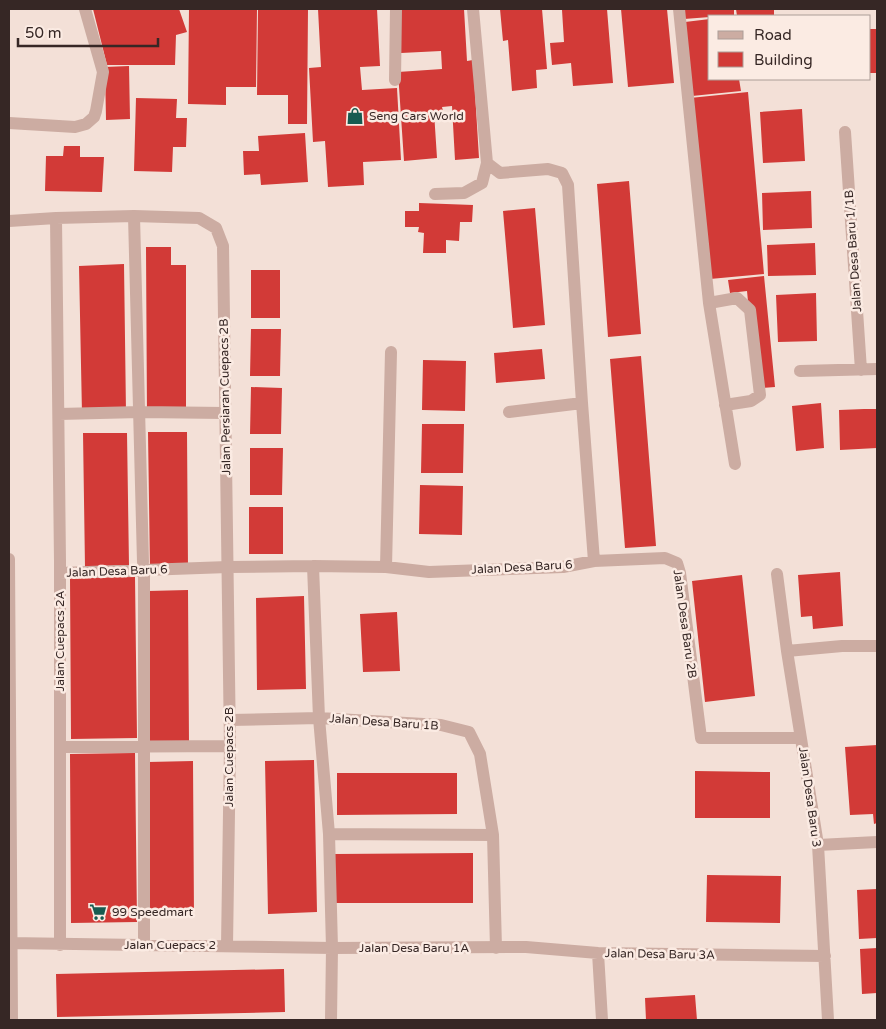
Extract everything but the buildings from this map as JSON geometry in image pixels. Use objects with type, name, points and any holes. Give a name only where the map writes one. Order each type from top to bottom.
[{"type":"street","points":[[9,123],[75,127],[86,124],[94,118],[103,72],[85,9]]},
{"type":"street","points":[[395,80],[396,9]]},
{"type":"street","points":[[435,194],[464,192],[482,183],[487,163],[473,9]]},
{"type":"street","points":[[679,9],[709,302],[735,464]]},
{"type":"street","name":"Jalan Desa Baru 1/1B","points":[[845,132],[861,370]]},
{"type":"street","points":[[487,163],[500,173],[548,169],[562,173],[568,184],[594,561]]},
{"type":"street","points":[[9,221],[134,216],[143,567],[144,945]]},
{"type":"street","name":"Jalan Persiaran Cuepacs 2B","points":[[134,216],[199,218],[216,228],[223,246],[228,567]]},
{"type":"street","name":"Jalan Cuepacs 2A","points":[[56,218],[60,573],[60,944]]},
{"type":"street","points":[[709,302],[737,298],[750,310],[760,394],[751,401],[725,405]]},
{"type":"street","points":[[386,567],[391,352]]},
{"type":"street","points":[[800,371],[877,369]]},
{"type":"street","points":[[509,412],[582,403]]},
{"type":"street","points":[[59,414],[140,412],[225,413]]},
{"type":"street","name":"Jalan Desa Baru 2B","points":[[594,561],[666,558],[677,563],[680,573],[701,738],[801,738]]},
{"type":"street","points":[[9,559],[12,1020]]},
{"type":"street","name":"Jalan Desa Baru 6","points":[[60,573],[143,567],[314,566],[386,567],[429,572],[562,567],[594,561]]},
{"type":"street","points":[[314,566],[319,718],[329,834],[332,948],[331,1020]]},
{"type":"street","name":"Jalan Cuepacs 2B","points":[[227,946],[230,746],[228,567]]},
{"type":"street","name":"Jalan Desa Baru 3","points":[[777,574],[787,651],[818,845],[828,1020]]},
{"type":"street","points":[[787,651],[842,646],[877,646]]},
{"type":"street","name":"Jalan Desa Baru 1B","points":[[230,720],[319,718],[442,726],[469,732],[480,754],[494,835],[496,948]]},
{"type":"street","points":[[60,747],[230,746]]},
{"type":"street","points":[[329,834],[494,835]]},
{"type":"street","points":[[818,845],[877,842]]},
{"type":"street","name":"Jalan Cuepacs 2","points":[[10,943],[332,948]]},
{"type":"street","name":"Jalan Desa Baru 1A","points":[[332,948],[496,948]]},
{"type":"street","name":"Jalan Desa Baru 3A","points":[[496,948],[526,948],[598,954],[825,956]]},
{"type":"street","points":[[598,954],[602,1020]]},
{"type":"place","name":"Seng Cars World","points":[[355,116]]},
{"type":"place","name":"99 Speedmart","points":[[98,912]]}]
